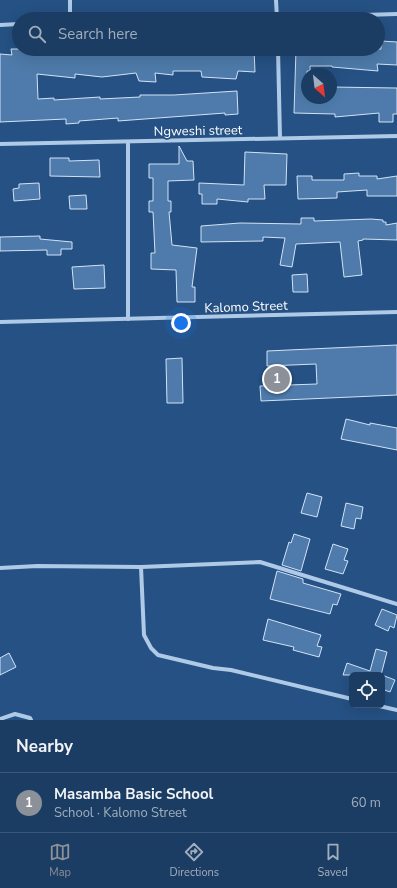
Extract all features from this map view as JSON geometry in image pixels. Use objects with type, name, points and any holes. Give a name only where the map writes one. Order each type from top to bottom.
[{"type":"street","points":[[70,0],[70,12]]},
{"type":"street","points":[[276,0],[277,12]]},
{"type":"street","points":[[385,14],[397,14]]},
{"type":"street","points":[[0,25],[12,24]]},
{"type":"street","points":[[278,56],[280,138]]},
{"type":"street","name":"Ngweshi street","points":[[0,144],[397,136]]},
{"type":"street","points":[[128,142],[128,319]]},
{"type":"street","name":"Kalomo Street","points":[[0,322],[397,312]]},
{"type":"street","points":[[0,568],[37,566],[141,567],[260,562],[397,604]]},
{"type":"street","points":[[141,567],[144,635],[151,648],[158,655],[213,668],[231,670],[349,698]]},
{"type":"street","points":[[385,707],[397,710]]},
{"type":"street","points":[[0,719],[15,714],[30,718],[31,720]]},
{"type":"building","points":[[385,41],[397,42],[397,65],[377,64],[378,71],[332,66],[310,66],[310,68],[301,68],[301,104],[337,104],[337,87],[397,88],[397,114],[393,114],[393,122],[379,122],[379,113],[335,117],[335,114],[294,113],[296,56],[385,56]]},
{"type":"building","points":[[0,54],[12,56],[254,56],[255,72],[238,71],[236,79],[202,77],[201,71],[173,71],[173,75],[155,73],[156,82],[139,81],[136,73],[102,77],[75,74],[75,78],[37,74],[38,99],[54,98],[54,100],[100,97],[100,99],[140,97],[140,95],[174,95],[237,91],[238,114],[225,115],[225,113],[118,121],[118,118],[79,121],[79,123],[66,124],[66,119],[0,122]]},
{"type":"building","points":[[179,146],[187,161],[193,161],[194,180],[168,181],[168,201],[171,201],[171,212],[169,212],[172,245],[197,248],[192,287],[195,287],[195,302],[177,302],[176,270],[151,269],[151,253],[155,253],[153,212],[149,212],[149,201],[153,201],[153,178],[149,178],[149,164],[179,164]]},
{"type":"building","points":[[245,152],[287,154],[286,185],[264,185],[265,199],[248,199],[248,202],[217,199],[217,204],[202,204],[202,194],[199,194],[199,183],[244,185]]},
{"type":"building","points":[[50,158],[69,158],[69,161],[99,160],[100,177],[50,176]]},
{"type":"building","points":[[359,173],[359,176],[377,176],[377,179],[397,176],[397,196],[367,196],[367,190],[337,192],[337,198],[298,199],[297,176],[312,176],[312,180],[344,180],[344,174]]},
{"type":"building","points":[[39,183],[40,199],[14,201],[13,189],[19,188],[19,184]]},
{"type":"building","points":[[86,195],[87,209],[70,209],[69,196]]},
{"type":"building","points":[[301,218],[314,218],[314,221],[371,219],[383,220],[383,222],[386,222],[386,225],[397,223],[397,240],[363,239],[358,241],[362,275],[344,277],[340,242],[296,244],[292,267],[280,265],[285,238],[263,237],[263,241],[201,242],[201,226],[240,223],[301,224]]},
{"type":"building","points":[[40,236],[40,239],[72,242],[72,249],[61,249],[61,255],[47,255],[47,250],[0,251],[0,237]]},
{"type":"building","points":[[104,265],[105,288],[74,289],[72,267]]},
{"type":"building","points":[[307,274],[308,292],[293,292],[292,275]]},
{"type":"building","points":[[397,345],[397,395],[261,401],[260,386],[317,384],[316,364],[267,366],[267,351]]},
{"type":"building","points":[[182,358],[183,403],[167,403],[166,359]]},
{"type":"building","points":[[346,419],[370,425],[370,423],[397,428],[397,450],[341,439]]},
{"type":"building","points":[[307,493],[322,497],[317,517],[301,513]]},
{"type":"building","points":[[346,503],[363,507],[361,519],[356,518],[354,529],[341,526]]},
{"type":"building","points":[[294,534],[310,539],[301,571],[282,565],[289,542],[291,543]]},
{"type":"building","points":[[333,544],[348,549],[344,560],[348,561],[343,574],[325,569]]},
{"type":"building","points":[[277,571],[303,579],[303,583],[341,594],[337,605],[333,604],[330,614],[270,599]]},
{"type":"building","points":[[382,609],[397,615],[394,628],[390,626],[388,631],[375,625]]},
{"type":"building","points":[[268,619],[321,635],[317,646],[322,647],[319,657],[293,650],[294,647],[263,640]]},
{"type":"building","points":[[376,649],[387,652],[382,672],[349,672],[349,675],[343,675],[347,663],[370,671]]},
{"type":"building","points":[[9,653],[16,667],[0,675],[0,658]]},
{"type":"building","points":[[385,676],[395,680],[390,692],[385,690]]},
{"type":"place","name":"Masamba Basic School","points":[[277,379]]}]
